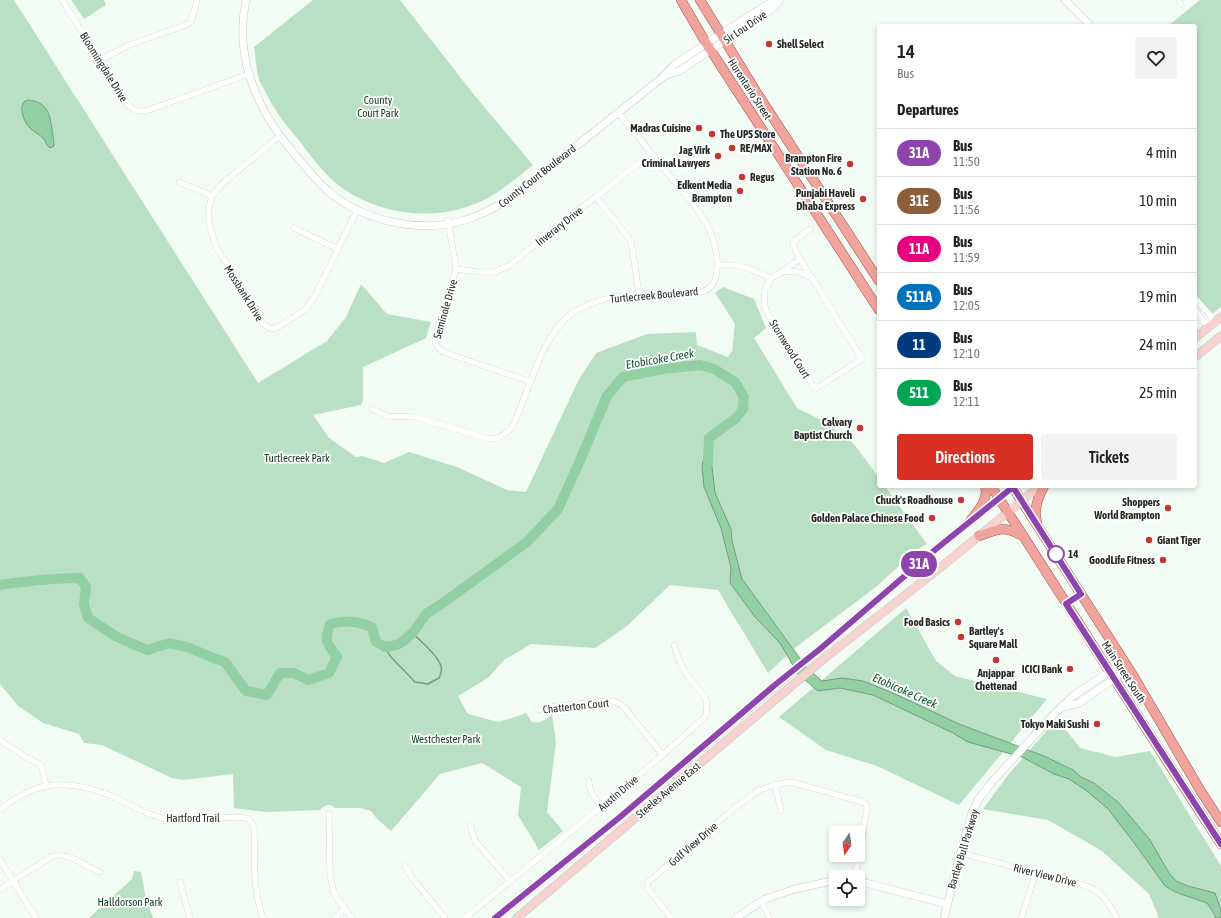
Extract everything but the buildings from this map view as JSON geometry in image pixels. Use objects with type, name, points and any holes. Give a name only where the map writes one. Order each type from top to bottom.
[{"type":"main road","name":"Hurontario Street","points":[[681,0],[709,47],[877,307]]},
{"type":"main road","name":"Hurontario Street","points":[[700,0],[770,113],[877,278]]},
{"type":"main road","points":[[1197,336],[1221,317]]},
{"type":"main road","points":[[1197,356],[1221,336],[1212,325]]},
{"type":"main road","points":[[970,521],[984,501],[986,488]]},
{"type":"main road","points":[[992,488],[1008,513]]},
{"type":"main road","name":"Steeles Avenue East","points":[[495,918],[620,817],[776,684],[820,649],[936,549],[1011,488]]},
{"type":"main road","points":[[1014,488],[1022,501]]},
{"type":"main road","name":"Steeles Avenue East","points":[[516,918],[782,693],[941,568],[1038,488]]},
{"type":"main road","points":[[1039,527],[1036,518],[1036,504],[1043,488]]},
{"type":"main road","name":"Main Street South","points":[[1022,501],[1126,666],[1200,790],[1221,822]]},
{"type":"main road","name":"Main Street South","points":[[1008,513],[1221,844]]},
{"type":"main road","points":[[979,536],[1000,529],[1013,530],[1023,535]]},
{"type":"main road","points":[[1066,604],[1081,594]]},
{"type":"street","name":"Bloomingdale Drive","points":[[62,0],[128,105],[136,111],[146,111],[248,74]]},
{"type":"street","points":[[100,60],[128,46],[186,26],[191,22],[197,0]]},
{"type":"street","name":"County Court Boulevard","points":[[246,0],[243,28],[248,74],[260,104],[280,136],[313,177],[330,192],[357,210],[379,218],[408,224],[425,225],[448,222],[477,216],[494,208],[511,198],[663,77],[674,66],[709,47]]},
{"type":"street","points":[[1065,0],[1089,24]]},
{"type":"street","name":"Sir Lou Drive","points":[[709,47],[723,37],[775,7],[779,1]]},
{"type":"street","name":"Turtlecreek Boulevard","points":[[372,409],[386,416],[417,417],[488,439],[495,439],[503,435],[514,422],[550,338],[570,315],[604,300],[639,294],[706,291],[712,286],[718,265],[714,243],[707,224],[618,112]]},
{"type":"street","points":[[179,182],[212,196],[228,179],[280,136]]},
{"type":"street","name":"Inverary Drive","points":[[456,270],[495,272],[510,265],[651,153]]},
{"type":"street","name":"Mossbank Drive","points":[[212,196],[208,211],[209,224],[216,247],[263,324],[273,328],[278,327],[305,310],[315,296],[357,210]]},
{"type":"street","points":[[596,197],[631,241],[639,294]]},
{"type":"street","name":"Seminole Drive","points":[[448,222],[456,270],[436,334],[435,345],[443,352],[531,382]]},
{"type":"street","points":[[294,228],[338,249]]},
{"type":"street","name":"Stornwood Court","points":[[772,278],[765,290],[764,296],[764,303],[767,312],[815,389],[862,359],[793,246],[793,242],[810,229]]},
{"type":"street","points":[[718,265],[737,265],[772,278],[800,259]]},
{"type":"street","points":[[778,274],[784,271],[792,271],[799,272],[812,278]]},
{"type":"street","points":[[1197,298],[1211,316],[1212,325],[1204,322],[1197,311]]},
{"type":"street","name":"Austin Drive","points":[[465,918],[601,807],[663,755],[706,716],[706,699],[684,670],[674,646]]},
{"type":"street","name":"Bartley Bull Parkway","points":[[944,918],[960,853],[972,813],[978,800],[992,782],[1056,712],[1063,707],[1079,703],[1126,666]]},
{"type":"street","name":"Chatterton Court","points":[[537,710],[549,707],[613,701],[618,703],[627,711],[663,755]]},
{"type":"street","points":[[0,740],[27,758],[40,764],[46,786]]},
{"type":"street","points":[[589,781],[590,790],[601,807]]},
{"type":"street","name":"Golf View Drive","points":[[671,918],[649,890],[647,886],[648,882],[732,810],[759,790],[775,785],[791,782],[866,804],[867,808],[856,870]]},
{"type":"street","points":[[775,785],[781,811]]},
{"type":"street","name":"Hartford Trail","points":[[0,809],[23,794],[46,786],[78,786],[98,790],[145,812],[167,819],[202,820],[238,817],[246,818],[254,826],[256,890],[263,918]]},
{"type":"street","points":[[329,814],[330,875],[335,895],[352,918]]},
{"type":"street","points":[[470,825],[475,840],[510,881]]},
{"type":"street","name":"River View Drive","points":[[960,853],[1080,884],[1098,892],[1117,918]]},
{"type":"street","points":[[0,889],[51,857],[58,856],[74,858],[89,868],[100,872]]},
{"type":"street","points":[[0,860],[36,918]]},
{"type":"street","points":[[405,866],[412,878],[445,918]]},
{"type":"street","points":[[1021,918],[1036,873]]},
{"type":"street","points":[[180,882],[190,918]]},
{"type":"street","points":[[736,918],[761,901],[795,889],[829,882]]},
{"type":"street","name":"Bartley Bull Parkway","points":[[865,883],[947,904]]},
{"type":"street","points":[[761,901],[769,918]]},
{"type":"street","points":[[335,918],[344,909]]},
{"type":"green space","points":[[0,0],[14,0],[258,383],[327,341],[346,317],[361,284],[387,314],[431,322],[426,338],[363,367],[363,401],[361,405],[313,415],[329,438],[356,457],[362,456],[384,463],[409,452],[457,467],[507,490],[526,492],[579,379],[596,353],[647,334],[696,332],[697,345],[728,357],[732,351],[735,324],[715,293],[723,287],[754,299],[766,328],[754,338],[797,408],[825,422],[854,444],[877,475],[877,488],[886,488],[927,544],[915,551],[876,587],[796,647],[768,673],[718,590],[670,585],[627,626],[595,648],[531,644],[504,660],[489,677],[458,696],[468,714],[498,722],[526,713],[532,722],[540,722],[552,715],[556,742],[547,812],[563,831],[539,850],[518,815],[521,787],[482,763],[440,774],[391,831],[377,819],[371,811],[360,808],[335,808],[329,805],[320,810],[267,812],[234,808],[233,774],[183,780],[172,778],[102,745],[84,743],[79,734],[43,723],[18,706],[0,684]]},
{"type":"green space","points":[[71,0],[104,0],[106,5],[84,19]]},
{"type":"green space","name":"County Court Park","points":[[313,0],[400,0],[475,96],[533,165],[504,188],[480,202],[454,210],[435,213],[397,211],[361,199],[345,190],[322,170],[273,107],[259,80],[257,72],[254,47]]},
{"type":"green space","points":[[1200,0],[1221,0],[1221,307],[1209,316],[1197,300],[1197,24],[1170,24]]},
{"type":"green space","points":[[906,608],[936,661],[955,676],[1047,699],[959,805],[877,766],[826,750],[779,717]]},
{"type":"green space","points":[[1059,721],[1080,748],[1116,757],[1150,751],[1221,866],[1221,918],[1159,918],[1149,894],[1102,851],[1048,820],[983,809],[1008,775],[1048,729]]},
{"type":"green space","name":"Halldorson Park","points":[[134,871],[141,872],[146,899],[153,918],[89,918],[132,879]]},
{"type":"shaded area","points":[[28,100],[39,103],[49,114],[54,146],[50,148],[43,138],[30,128],[26,122],[22,107],[25,101]]},
{"type":"shaded area","points":[[706,448],[710,449],[715,493],[731,529],[732,541],[742,579],[807,668],[822,681],[842,678],[863,681],[895,694],[959,724],[1044,756],[1073,770],[1081,777],[1094,783],[1119,803],[1150,840],[1169,873],[1176,881],[1188,886],[1215,893],[1221,910],[1221,918],[1215,918],[1215,915],[1207,903],[1175,892],[1165,886],[1108,809],[1087,791],[1069,779],[1054,774],[1022,757],[968,742],[953,733],[873,695],[840,688],[818,691],[798,674],[780,643],[755,617],[730,583],[731,568],[721,528],[704,487],[702,466]]},
{"type":"waterway","name":"Etobicoke Creek","points":[[0,585],[40,580],[80,578],[86,587],[84,604],[88,618],[117,637],[147,650],[170,643],[190,648],[225,662],[246,691],[267,695],[280,673],[294,673],[308,680],[329,673],[337,657],[327,639],[330,624],[356,622],[366,625],[372,627],[376,642],[385,647],[397,645],[405,640],[415,630],[426,614],[527,542],[558,509],[607,396],[623,377],[662,369],[700,365],[714,369],[735,382],[744,397],[743,409],[736,418],[709,438],[708,462]]},
{"type":"waterway","points":[[385,647],[390,656],[415,682],[428,684],[439,678],[441,666],[433,653],[412,633]]},
{"type":"bus line","name":"31A","points":[[495,918],[620,817],[776,684],[820,649],[936,549],[1012,488]]},
{"type":"bus line","name":"31A","points":[[1014,488],[1081,594],[1066,604],[1221,844]]},
{"type":"place","name":"Shell Select","points":[[769,44]]},
{"type":"place","name":"Madras Cuisine","points":[[699,128]]},
{"type":"place","name":"The UPS Store","points":[[712,134]]},
{"type":"place","name":"RE/MAX","points":[[732,148]]},
{"type":"place","name":"Jag Virk Criminal Lawyers","points":[[718,156]]},
{"type":"place","name":"Brampton Fire Station No. 6","points":[[850,164]]},
{"type":"place","name":"Regus","points":[[742,177]]},
{"type":"place","name":"Edkent Media Brampton","points":[[740,191]]},
{"type":"place","name":"Punjabi Haveli Dhaba Express","points":[[863,199]]},
{"type":"place","name":"Calvary Baptist Church","points":[[860,428]]},
{"type":"place","name":"Chuck's Roadhouse","points":[[961,500]]},
{"type":"place","name":"Shoppers World Brampton","points":[[1168,508]]},
{"type":"place","name":"Golden Palace Chinese Food","points":[[932,518]]},
{"type":"place","name":"Giant Tiger","points":[[1149,540]]},
{"type":"place","name":"14","points":[[1056,554]]},
{"type":"place","name":"GoodLife Fitness","points":[[1163,560]]},
{"type":"place","name":"Food Basics","points":[[958,622]]},
{"type":"place","name":"Bartley's Square Mall","points":[[961,637]]},
{"type":"place","name":"Anjappar Chettenad","points":[[996,660]]},
{"type":"place","name":"ICICI Bank","points":[[1070,669]]},
{"type":"place","name":"Tokyo Maki Sushi","points":[[1097,724]]},
{"type":"park label","name":"Turtlecreek Park","points":[[297,458]]},
{"type":"park label","name":"Westchester Park","points":[[446,739]]}]
